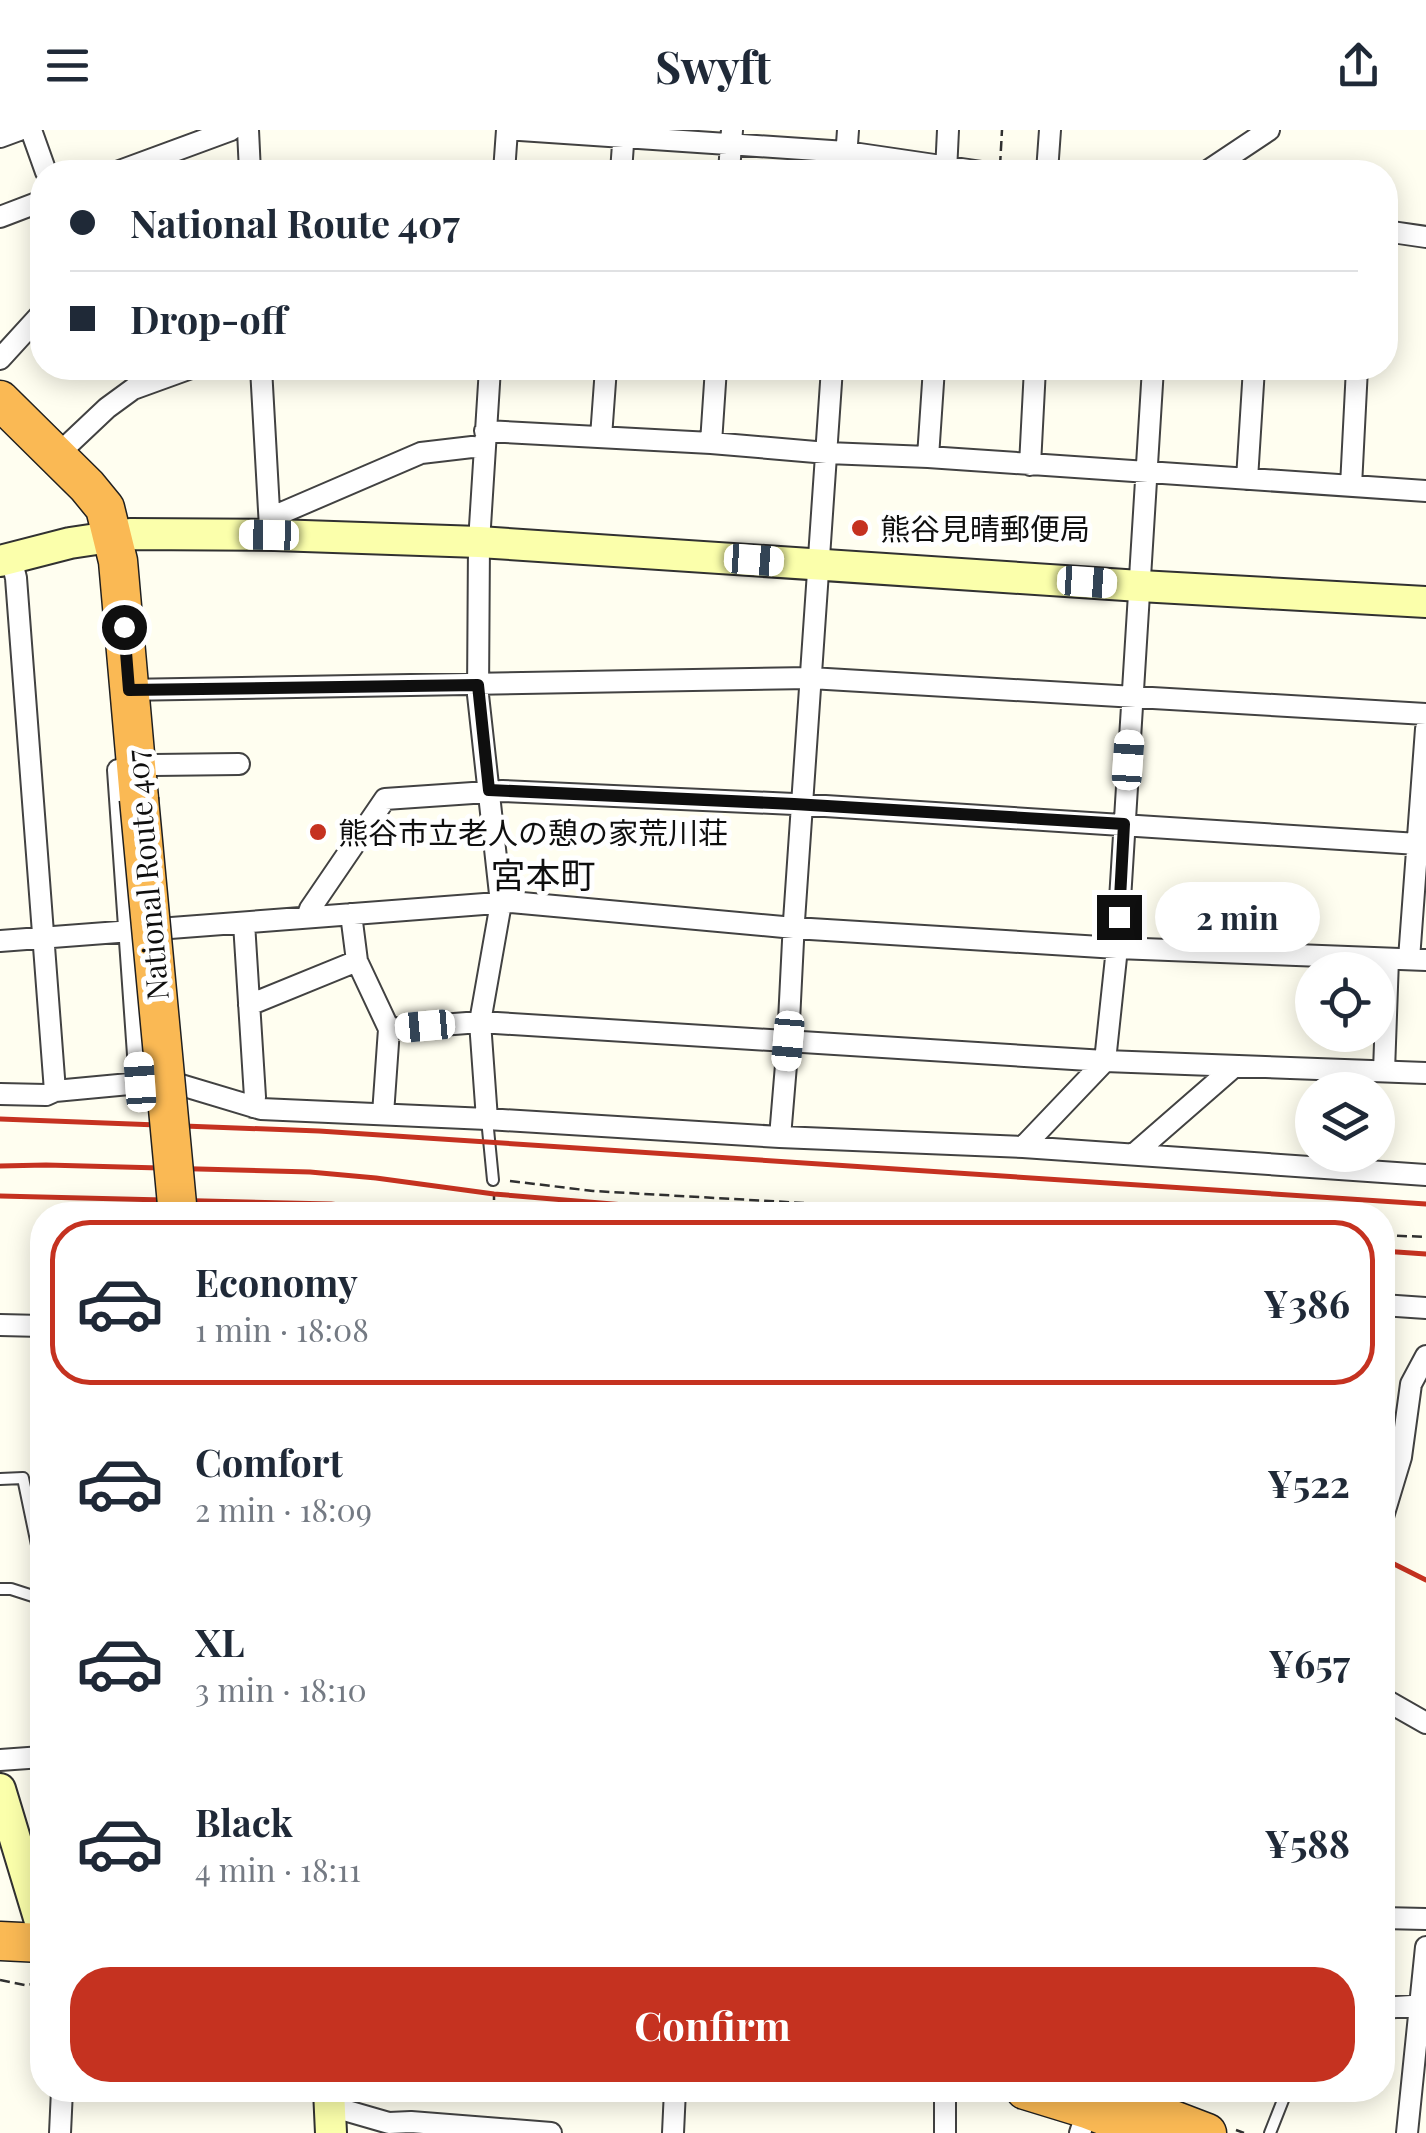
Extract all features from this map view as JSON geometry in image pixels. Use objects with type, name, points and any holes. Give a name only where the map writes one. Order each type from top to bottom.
[{"type":"highway","points":[[0,400],[112,536]]},
{"type":"highway","points":[[0,423],[50,462]]},
{"type":"highway","name":"National Route 407","points":[[112,536],[138,690],[147,782],[177,1202]]},
{"type":"highway","points":[[0,1941],[30,1942]]},
{"type":"highway","points":[[0,1962],[30,1963]]},
{"type":"highway","points":[[1090,2106],[1149,2133]]},
{"type":"highway","points":[[1090,2106],[1207,2133]]},
{"type":"street","points":[[0,137],[20,130]]},
{"type":"street","points":[[31,130],[42,160]]},
{"type":"street","points":[[150,160],[231,130]]},
{"type":"street","points":[[248,130],[249,160]]},
{"type":"street","points":[[505,160],[507,130]]},
{"type":"street","points":[[520,130],[731,138],[836,160]]},
{"type":"street","points":[[846,160],[848,130]]},
{"type":"street","points":[[946,160],[948,130]]},
{"type":"street","points":[[1048,160],[1050,130]]},
{"type":"street","points":[[1222,160],[1260,132]]},
{"type":"street","points":[[622,160],[624,134]]},
{"type":"street","points":[[0,217],[30,205]]},
{"type":"street","points":[[1398,233],[1426,237]]},
{"type":"street","points":[[0,359],[30,326]]},
{"type":"street","points":[[50,462],[107,408],[133,389],[158,380]]},
{"type":"street","points":[[262,380],[270,526]]},
{"type":"street","points":[[486,1119],[480,1022],[501,903],[478,685],[479,542],[489,380]]},
{"type":"street","points":[[601,436],[605,380]]},
{"type":"street","points":[[711,443],[715,380]]},
{"type":"street","points":[[780,1137],[831,380]]},
{"type":"street","points":[[928,457],[933,380]]},
{"type":"street","points":[[1030,465],[1034,380]]},
{"type":"street","points":[[1023,1146],[1106,1061],[1117,948],[1153,380]]},
{"type":"street","points":[[1247,479],[1253,380]]},
{"type":"street","points":[[1351,486],[1356,380]]},
{"type":"street","points":[[270,526],[421,453],[472,447],[485,440],[601,436],[1426,490]]},
{"type":"street","points":[[55,1091],[16,578],[5,560],[112,536],[270,526],[1426,602]]},
{"type":"street","points":[[140,1082],[114,691],[810,678],[1426,714]]},
{"type":"street","points":[[1384,1071],[1408,959],[1426,729]]},
{"type":"street","points":[[181,1085],[168,929],[147,782],[239,764]]},
{"type":"street","points":[[307,917],[384,799],[489,790],[802,804],[1418,844]]},
{"type":"street","points":[[0,941],[501,903],[794,928],[1117,948],[1408,959]]},
{"type":"street","points":[[351,914],[357,961],[389,1029],[383,1114]]},
{"type":"street","points":[[244,922],[253,1107]]},
{"type":"street","points":[[249,1005],[357,961]]},
{"type":"street","points":[[389,1029],[480,1022],[1106,1061],[1426,1073]]},
{"type":"street","points":[[1134,1154],[1235,1066]]},
{"type":"street","points":[[0,1094],[46,1096],[55,1091],[140,1082],[181,1085],[262,1109],[1023,1146],[1426,1175]]},
{"type":"street","points":[[1395,1306],[1426,1308]]},
{"type":"street","points":[[0,1325],[30,1326]]},
{"type":"street","points":[[1395,1477],[1411,1384],[1426,1356]]},
{"type":"street","points":[[1395,1705],[1426,1723]]},
{"type":"street","points":[[0,1760],[30,1758]]},
{"type":"street","points":[[0,1789],[30,1888]]},
{"type":"street","points":[[1395,1919],[1426,1920]]},
{"type":"street","points":[[1407,2133],[1420,2082],[1426,1947]]},
{"type":"street","points":[[1395,2007],[1423,2005]]},
{"type":"street","points":[[60,2133],[61,2102]]},
{"type":"street","points":[[674,2133],[675,2102]]},
{"type":"street","points":[[945,2102],[945,2133]]},
{"type":"street","points":[[330,2110],[393,2128],[411,2122],[551,2133]]},
{"type":"lane","points":[[486,1119],[493,1180]]},
{"type":"lane","points":[[0,1468],[1,1479],[23,1478],[30,1512]]},
{"type":"lane","points":[[0,1588],[30,1595]]},
{"type":"lane","points":[[1270,2133],[1282,2102]]},
{"type":"path","points":[[1001,160],[1002,130]]},
{"type":"path","points":[[494,1202],[493,1180],[594,1191],[786,1202]]},
{"type":"path","points":[[1395,1236],[1426,1237]]},
{"type":"path","points":[[0,1980],[30,1984]]},
{"type":"railway","points":[[0,1119],[319,1131],[1426,1204]]},
{"type":"railway","points":[[0,1166],[310,1172],[589,1202]]},
{"type":"railway","points":[[0,1196],[248,1202]]},
{"type":"railway","points":[[1395,1252],[1426,1254]]},
{"type":"railway","points":[[1395,1564],[1426,1580]]},
{"type":"place","name":"熊谷見晴郵便局","points":[[860,528]]},
{"type":"place","name":"熊谷市立老人の憩の家荒川荘","points":[[318,832]]},
{"type":"district","name":"宮本町","points":[[543,873]]},
{"type":"route","points":[[124,627],[129,690],[478,685],[489,790],[1124,824],[1119,917]]}]
